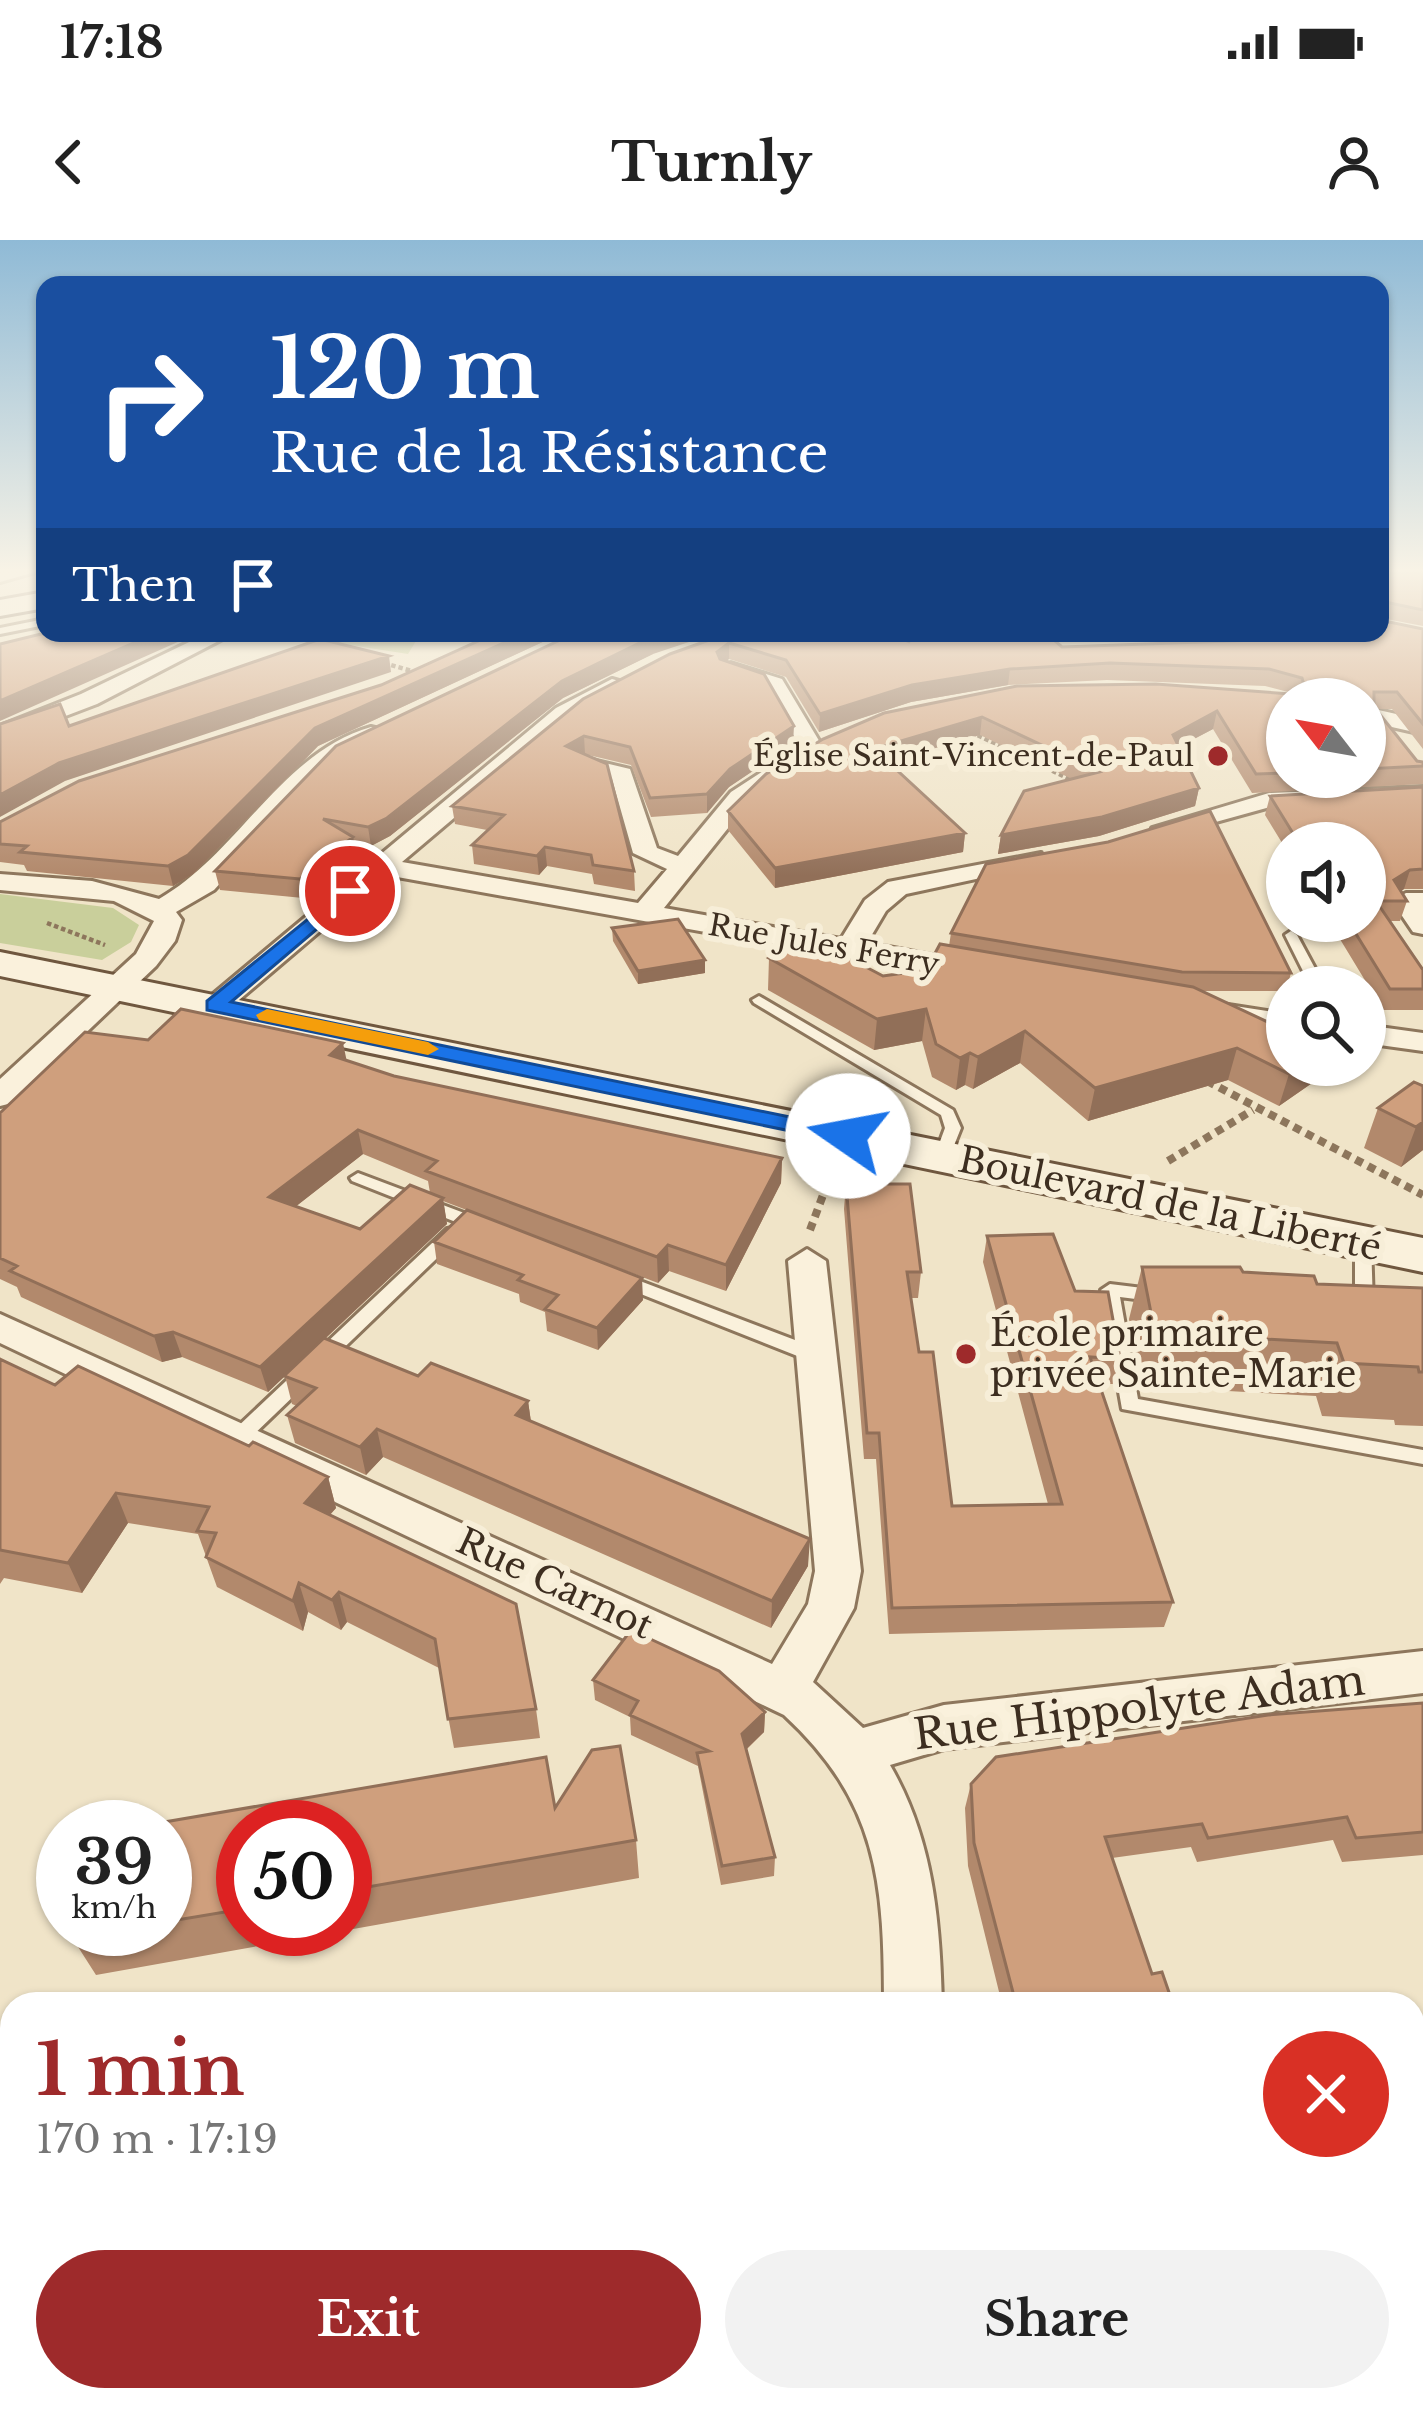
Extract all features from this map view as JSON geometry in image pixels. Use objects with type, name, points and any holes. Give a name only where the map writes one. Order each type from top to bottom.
[{"type":"main road","name":"Boulevard de la Liberté","points":[[0,964],[131,973],[214,1005],[1423,1256]]},
{"type":"street","points":[[0,734],[141,673]]},
{"type":"street","points":[[214,1005],[564,713],[635,673]]},
{"type":"street","points":[[745,673],[775,683],[813,749]]},
{"type":"street","points":[[1386,719],[1423,727]]},
{"type":"street","points":[[162,909],[205,884],[322,758],[400,721]]},
{"type":"street","points":[[1386,730],[1401,744]]},
{"type":"street","points":[[645,913],[740,797],[838,737]]},
{"type":"street","points":[[584,765],[622,774],[646,854],[683,866]]},
{"type":"street","points":[[1154,832],[1269,800],[1423,794]]},
{"type":"street","points":[[849,949],[875,906],[908,883],[1061,854]]},
{"type":"street","name":"Rue Jules Ferry","points":[[380,866],[1004,976]]},
{"type":"street","points":[[0,882],[129,896],[162,909]]},
{"type":"street","points":[[1423,901],[1406,901],[1423,926]]},
{"type":"street","points":[[0,1096],[131,973],[167,928],[162,909]]},
{"type":"street","points":[[1186,1008],[1266,1020]]},
{"type":"street","points":[[1386,1037],[1423,1042]]},
{"type":"street","points":[[783,1689],[831,1607],[838,1571],[807,1261]]},
{"type":"street","name":"Rue Carnot","points":[[0,1327],[783,1689],[857,1752],[887,1808],[902,1856],[912,1992]]},
{"type":"street","name":"Rue Hippolyte Adam","points":[[857,1752],[944,1727],[1423,1672]]},
{"type":"lane","points":[[759,1000],[948,1113],[953,1128],[943,1155]]},
{"type":"lane","points":[[358,1178],[511,1237]]},
{"type":"lane","points":[[239,1437],[467,1220]]},
{"type":"lane","points":[[1341,1319],[1374,1324],[1363,1243]]},
{"type":"lane","points":[[598,1271],[817,1356]]},
{"type":"lane","points":[[1180,1299],[1110,1290],[1129,1404],[1423,1456]]},
{"type":"path","points":[[967,730],[1154,832]]},
{"type":"path","points":[[44,922],[85,933],[111,949],[131,973]]},
{"type":"path","points":[[1190,1072],[1253,1110],[1423,1196]]},
{"type":"path","points":[[1150,1198],[1162,1165],[1253,1110]]},
{"type":"path","points":[[807,1261],[811,1222],[848,1136]]},
{"type":"green space","points":[[0,894],[113,908],[139,925],[131,942],[102,960],[0,943]]},
{"type":"building","points":[[0,673],[64,673],[0,701]]},
{"type":"building","points":[[221,673],[335,673],[59,763],[0,795],[0,724],[60,704],[69,726]]},
{"type":"building","points":[[407,673],[436,673],[315,728],[188,855],[168,866],[20,852],[27,846],[0,844],[0,822],[79,781]]},
{"type":"building","points":[[490,673],[578,673],[387,818],[368,827],[323,819],[353,837],[300,879],[215,871],[336,746]]},
{"type":"building","points":[[633,673],[762,673],[794,726],[730,769],[707,794],[650,798],[630,747],[584,736],[566,746],[607,764],[634,871],[593,865],[591,855],[545,847],[537,856],[472,845],[504,815],[452,806],[583,699]]},
{"type":"building","points":[[794,673],[983,673],[912,685],[820,714]]},
{"type":"building","points":[[1285,673],[1423,673],[1423,724],[1397,692],[1386,692],[1386,678],[1302,678]]},
{"type":"building","points":[[1156,684],[1266,692],[1266,774],[1256,774],[1217,711],[1173,735],[1199,788],[1102,817],[1001,835],[1024,791],[1099,772],[982,717],[874,749],[965,833],[775,868],[728,811],[766,774],[823,739],[884,713],[1017,686]]},
{"type":"building","points":[[1386,722],[1417,761],[1423,762],[1423,766],[1386,768]]},
{"type":"building","points":[[1423,787],[1423,869],[1410,870],[1394,880],[1407,901],[1386,901],[1386,822],[1286,822],[1271,798],[1386,798],[1386,789]]},
{"type":"building","points":[[1210,811],[1266,923],[1266,942],[1276,942],[1288,966],[1266,966],[1266,973],[1182,972],[951,933],[986,864],[1108,842]]},
{"type":"building","points":[[1386,916],[1423,970],[1423,989],[1390,989],[1386,966],[1376,966],[1361,942],[1386,942]]},
{"type":"building","points":[[678,919],[705,960],[638,971],[612,928]]},
{"type":"building","points":[[811,938],[883,976],[926,970],[940,944],[1193,987],[1266,1021],[1266,1062],[1237,1048],[1095,1088],[1025,1031],[978,1057],[970,1053],[960,1058],[936,1044],[926,1009],[877,1019],[769,958]]},
{"type":"building","points":[[181,1009],[343,1043],[330,1055],[394,1076],[782,1158],[726,1265],[668,1245],[657,1257],[426,1171],[437,1161],[358,1130],[269,1197],[360,1229],[410,1185],[443,1198],[260,1367],[173,1332],[154,1336],[10,1271],[17,1266],[0,1258],[0,1113],[85,1032],[148,1040]]},
{"type":"building","points":[[1414,1082],[1423,1086],[1423,1122],[1416,1127],[1378,1108]]},
{"type":"building","points":[[846,1184],[910,1184],[921,1272],[907,1272],[919,1352],[933,1352],[952,1506],[1062,1504],[987,1236],[1053,1234],[1075,1291],[1108,1292],[1120,1359],[1090,1357],[1173,1602],[892,1608],[879,1433],[867,1433]]},
{"type":"building","points":[[467,1210],[642,1278],[597,1328],[545,1309],[558,1295],[518,1280],[523,1275],[434,1242]]},
{"type":"building","points":[[1142,1267],[1240,1267],[1243,1272],[1314,1276],[1317,1284],[1423,1288],[1423,1372],[1418,1367],[1344,1363],[1337,1343],[1155,1333]]},
{"type":"building","points":[[324,1338],[418,1376],[431,1363],[528,1401],[516,1415],[810,1539],[772,1601],[377,1429],[360,1447],[287,1415],[316,1388],[284,1376]]},
{"type":"building","points":[[0,1359],[55,1385],[78,1366],[249,1446],[253,1442],[328,1477],[305,1503],[516,1604],[536,1709],[448,1719],[435,1639],[339,1592],[332,1600],[299,1583],[293,1601],[206,1557],[216,1533],[197,1531],[209,1507],[116,1493],[68,1563],[0,1550]]},
{"type":"building","points":[[631,1630],[719,1671],[765,1712],[742,1734],[775,1857],[722,1866],[697,1753],[709,1751],[630,1715],[638,1701],[593,1680]]},
{"type":"building","points":[[1423,1703],[1423,1832],[1356,1838],[1347,1817],[1208,1838],[1202,1824],[1105,1837],[1152,1974],[1162,1972],[1169,1992],[1013,1992],[974,1843],[971,1784],[996,1757],[1268,1715]]},
{"type":"building","points":[[620,1746],[636,1840],[372,1886],[372,1800],[294,1800],[546,1757],[555,1808],[592,1750]]},
{"type":"building","points":[[216,1813],[216,1914],[192,1918],[192,1817]]},
{"type":"slow traffic","points":[[267,1015],[428,1049]]},
{"type":"place","name":"Église Saint-Vincent-de-Paul","points":[[1218,756]]},
{"type":"place","name":"École primaire privée Sainte-Marie","points":[[966,1354]]},
{"type":"route","points":[[350,891],[214,1005],[848,1136]]}]
